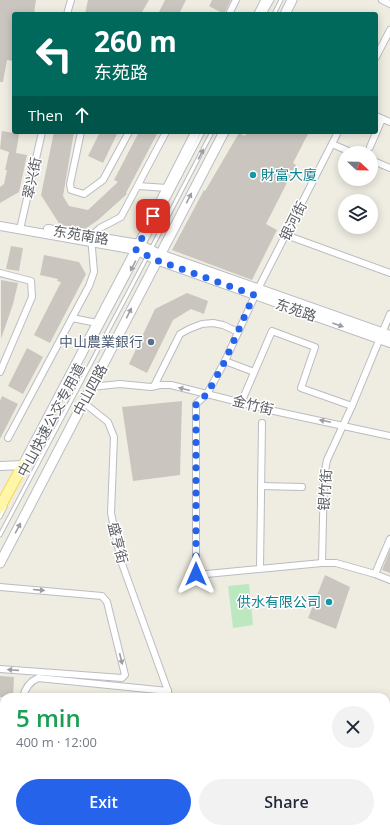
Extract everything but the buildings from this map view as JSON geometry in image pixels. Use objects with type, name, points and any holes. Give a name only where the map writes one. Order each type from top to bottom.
[{"type":"main road","points":[[260,12],[266,0]]},
{"type":"main road","points":[[286,12],[292,0]]},
{"type":"main road","name":"中山四路","points":[[0,563],[91,387],[147,252],[167,188],[195,134]]},
{"type":"main road","name":"中山四路","points":[[4,505],[23,465],[97,323],[147,252],[223,134]]},
{"type":"street","points":[[68,12],[70,0]]},
{"type":"street","points":[[230,12],[236,0]]},
{"type":"street","points":[[382,0],[390,4]]},
{"type":"street","points":[[378,53],[390,30]]},
{"type":"street","points":[[379,117],[390,122]]},
{"type":"street","name":"翠兴街","points":[[21,225],[42,134]]},
{"type":"street","points":[[81,134],[70,184],[71,190],[84,194],[103,180],[128,134]]},
{"type":"street","points":[[8,438],[89,286],[94,272],[91,239],[100,228],[121,217],[165,134]]},
{"type":"street","name":"银河街","points":[[260,568],[196,574],[196,404],[207,394],[225,361],[256,292],[337,134]]},
{"type":"street","points":[[370,146],[374,134]]},
{"type":"street","points":[[332,144],[338,147]]},
{"type":"street","points":[[378,163],[390,168]]},
{"type":"street","points":[[138,186],[167,188]]},
{"type":"street","name":"东苑南路","points":[[0,221],[147,252]]},
{"type":"street","name":"东苑南路","points":[[0,226],[91,239]]},
{"type":"street","points":[[286,235],[390,273]]},
{"type":"street","name":"东苑路","points":[[147,252],[256,292],[384,336],[390,343]]},
{"type":"street","points":[[0,273],[31,281],[32,297],[0,372]]},
{"type":"street","name":"银竹街","points":[[322,564],[324,476],[327,460],[384,336],[390,314]]},
{"type":"street","points":[[72,318],[97,323]]},
{"type":"street","points":[[154,386],[180,334],[202,324],[213,323],[223,325],[238,332]]},
{"type":"street","points":[[241,402],[272,331],[315,347],[301,388],[352,406]]},
{"type":"street","points":[[0,353],[7,355]]},
{"type":"street","points":[[225,361],[254,372]]},
{"type":"street","name":"金竹街","points":[[91,387],[120,384],[141,386],[171,385],[390,436]]},
{"type":"street","name":"盛亨街","points":[[83,402],[108,422],[114,437],[111,513],[121,561],[168,693]]},
{"type":"street","points":[[262,422],[260,568],[336,562],[390,580]]},
{"type":"street","points":[[0,466],[23,465]]},
{"type":"street","points":[[261,486],[302,487]]},
{"type":"street","points":[[375,574],[390,539]]},
{"type":"street","points":[[0,587],[102,596],[107,602],[125,675],[122,678],[0,669]]},
{"type":"street","points":[[25,693],[32,680],[38,678],[160,693]]},
{"type":"lane","points":[[265,12],[272,0]]},
{"type":"lane","points":[[275,12],[281,0]]},
{"type":"lane","name":"中山快速公交专用道","points":[[96,336],[147,252],[202,134]]},
{"type":"lane","name":"中山快速公交专用道","points":[[0,535],[147,252],[211,134]]},
{"type":"lane","name":"中山快速公交专用道","points":[[11,496],[81,363]]},
{"type":"lane","points":[[23,465],[34,454]]},
{"type":"lane","points":[[0,517],[4,505]]},
{"type":"green space","points":[[249,584],[253,625],[233,628],[228,586]]},
{"type":"place","name":"財富大廈","points":[[253,175]]},
{"type":"place","name":"中山農業銀行","points":[[151,342]]},
{"type":"place","name":"供水有限公司","points":[[329,602]]},
{"type":"route","points":[[153,216],[136,250],[156,260],[254,295],[225,361],[207,394],[196,404],[196,574]]}]
